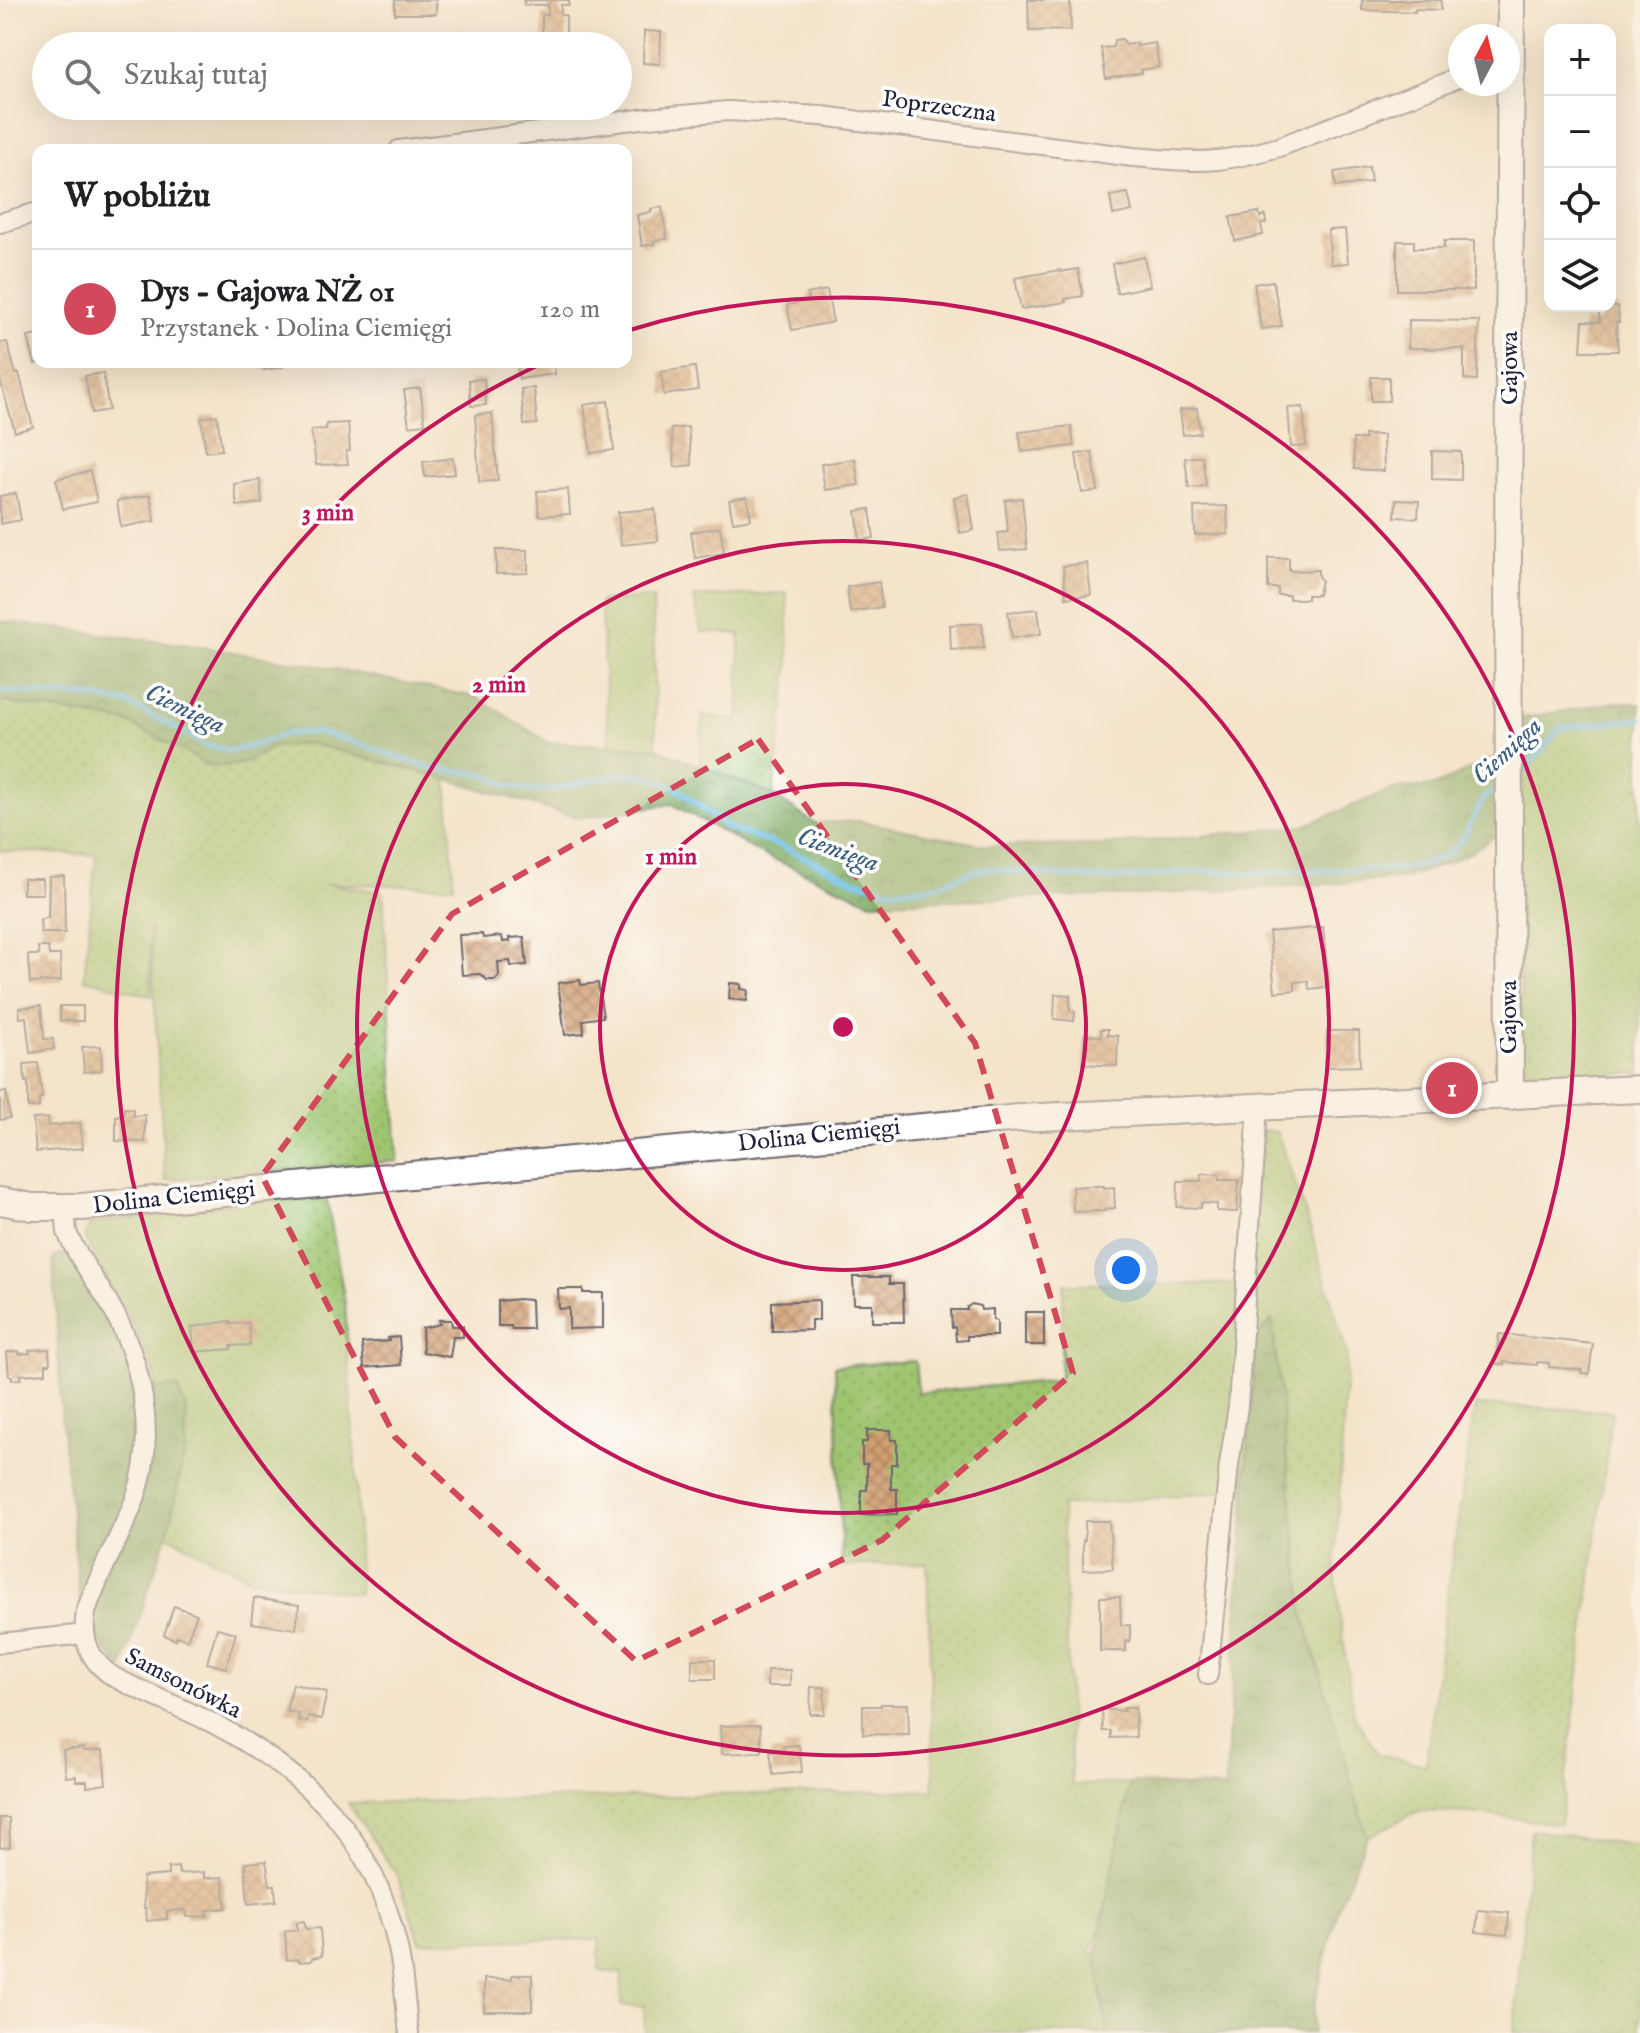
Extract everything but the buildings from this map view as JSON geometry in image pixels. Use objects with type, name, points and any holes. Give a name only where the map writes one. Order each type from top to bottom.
[{"type":"street","name":"Gajowa","points":[[1510,24],[1511,0]]},
{"type":"street","name":"Poprzeczna","points":[[447,144],[728,111],[822,116],[1133,157],[1219,160],[1279,147],[1448,82]]},
{"type":"street","name":"Gajowa","points":[[1509,96],[1510,1096]]},
{"type":"street","points":[[0,223],[32,214]]},
{"type":"street","name":"Dolina Ciemięgi","points":[[0,1201],[32,1207],[65,1208],[129,1203],[977,1121],[1640,1089]]},
{"type":"street","points":[[1208,1675],[1229,1465],[1238,1406],[1258,1107]]},
{"type":"street","points":[[0,1643],[85,1634],[84,1618],[89,1603],[136,1495],[145,1462],[147,1443],[142,1395],[133,1356],[109,1303],[70,1239],[65,1208]]},
{"type":"street","name":"Samsonówka","points":[[85,1634],[90,1654],[106,1672],[213,1724],[266,1755],[314,1795],[349,1831],[372,1869],[392,1920],[401,1962],[409,2033]]},
{"type":"highlighted area","points":[[758,739],[975,1043],[1073,1373],[882,1540],[636,1661],[395,1437],[262,1176],[452,914]]},
{"type":"green space","points":[[787,593],[789,664],[773,795],[699,765],[703,715],[738,720],[740,634],[701,632],[694,597]]},
{"type":"green space","points":[[653,598],[656,748],[609,745],[600,601]]},
{"type":"green space","points":[[0,621],[196,646],[320,666],[476,697],[548,742],[656,748],[773,795],[814,823],[859,821],[988,846],[1104,845],[1304,826],[1393,789],[1435,786],[1493,758],[1498,834],[1471,852],[1404,878],[1143,895],[871,902],[762,854],[672,804],[578,818],[309,743],[273,747],[241,764],[209,767],[126,722],[0,701]]},
{"type":"green space","points":[[0,701],[127,722],[209,767],[241,764],[273,747],[309,743],[447,779],[454,886],[326,884],[383,892],[398,1161],[165,1180],[150,926],[151,996],[84,979],[96,855],[0,851]]},
{"type":"green space","points":[[1615,702],[1640,704],[1640,719],[1561,728],[1523,770],[1522,718]]},
{"type":"green space","points":[[1640,719],[1640,1073],[1545,1077],[1531,1074],[1520,1060],[1520,804],[1524,770],[1561,728]]},
{"type":"green space","points":[[1242,1129],[1277,1132],[1306,1214],[1347,1354],[1335,1569],[1354,1716],[1378,1754],[1426,1765],[1475,1405],[1612,1411],[1560,1824],[1470,1813],[1418,1811],[1367,1837],[1304,1616],[1272,1321],[1256,1338],[1245,1490],[1062,1506],[1072,1785],[1130,1783],[1101,1926],[1090,1953],[1096,1954],[1107,2033],[645,2033],[644,2006],[621,2006],[622,1973],[599,1971],[599,1939],[420,1942],[398,1877],[348,1803],[934,1790],[927,1563],[842,1566],[835,1366],[915,1361],[918,1393],[1060,1380],[1064,1284],[1248,1284]]},
{"type":"green space","points":[[326,1194],[345,1303],[357,1496],[359,1594],[250,1579],[167,1535],[185,1450],[177,1386],[156,1390],[154,1371],[139,1338],[84,1238],[89,1225],[106,1221],[238,1202]]},
{"type":"green space","points":[[65,1253],[116,1337],[124,1355],[133,1393],[177,1386],[186,1410],[185,1450],[167,1535],[122,1669],[104,1648],[80,1600],[62,1424],[53,1258]]},
{"type":"green space","points":[[1272,1320],[1304,1616],[1367,1837],[1337,1911],[1313,2010],[1313,2033],[1107,2033],[1096,1954],[1130,1783],[1225,1788],[1256,1337]]},
{"type":"green space","points":[[1531,1830],[1640,1846],[1640,2033],[1514,2033]]},
{"type":"waterway","name":"Ciemięga","points":[[0,691],[84,696],[126,703],[204,745],[230,751],[284,734],[317,732],[434,769],[484,774],[509,786],[533,790],[556,789],[611,776],[644,774],[676,788],[730,829],[781,846],[855,881],[893,890],[932,887],[970,872],[992,869],[1111,879],[1203,871],[1254,874],[1403,869],[1429,863],[1451,852],[1463,838],[1485,796],[1500,785]]},
{"type":"waterway","name":"Ciemięga","points":[[1515,774],[1524,770],[1561,728],[1640,719]]},
{"type":"place","name":"Dys - Gajowa NŻ 01","points":[[1452,1088]]}]
